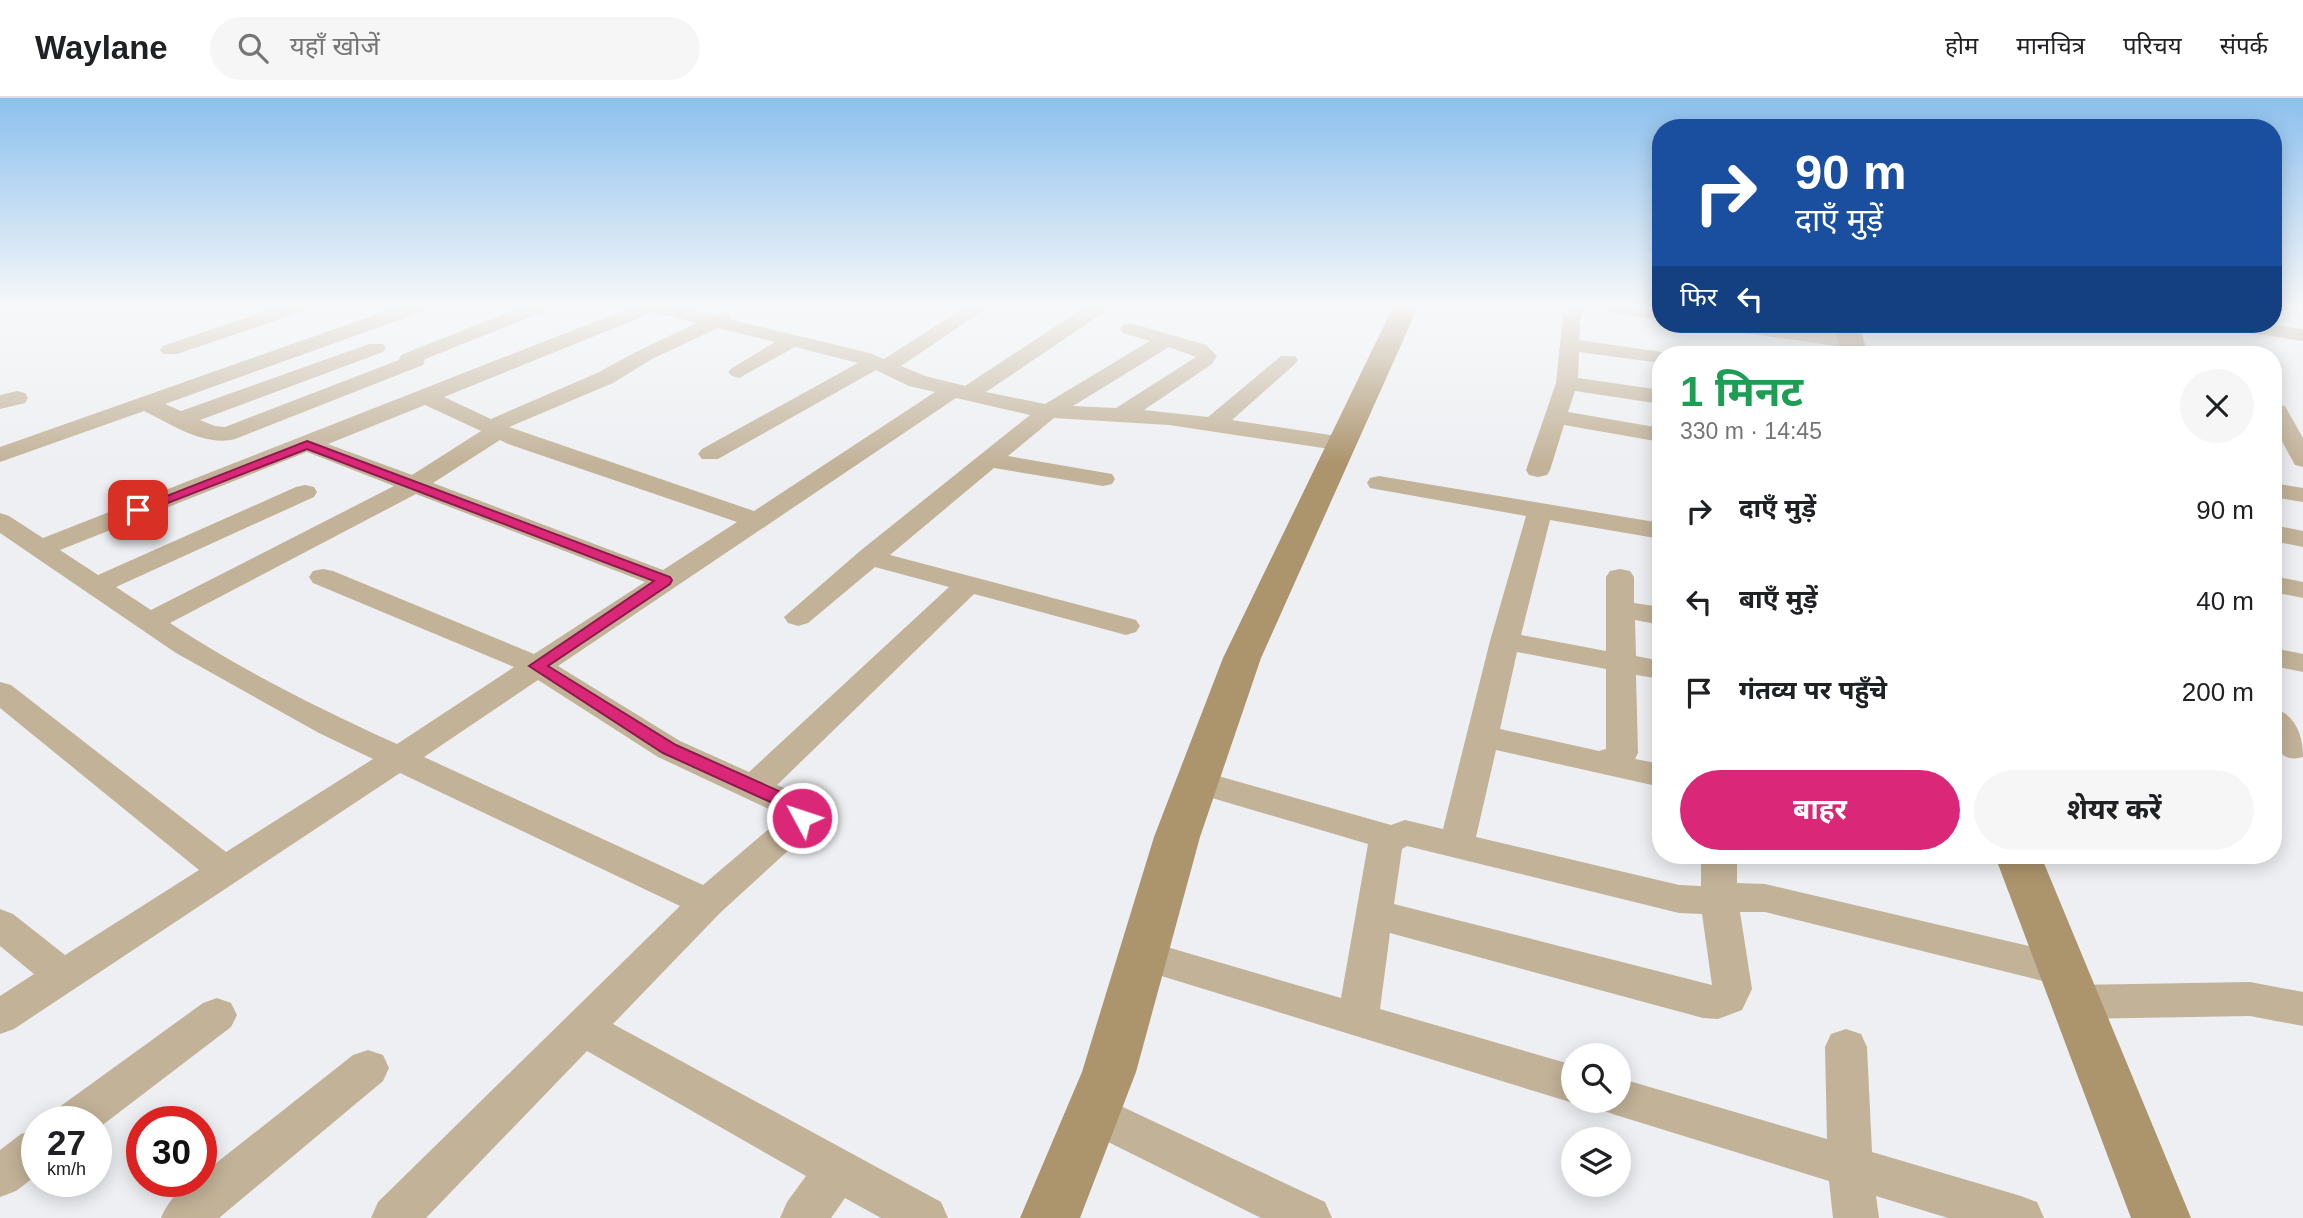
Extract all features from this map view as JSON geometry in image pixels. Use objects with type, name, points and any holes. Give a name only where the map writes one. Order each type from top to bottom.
[{"type":"street","points":[[0,455],[271,359]]},
{"type":"street","points":[[180,419],[345,359]]},
{"type":"street","points":[[41,548],[521,359]]},
{"type":"street","points":[[491,427],[605,377],[637,359]]},
{"type":"street","points":[[739,372],[760,359]]},
{"type":"street","points":[[863,359],[881,364],[917,381],[1049,411],[1214,424],[1343,444]]},
{"type":"street","points":[[710,454],[889,359]]},
{"type":"street","points":[[0,1017],[399,758],[756,520],[1014,359]]},
{"type":"street","points":[[798,617],[1049,411],[1134,359]]},
{"type":"street","points":[[1121,415],[1205,359]]},
{"type":"street","points":[[1050,1218],[1110,1072],[1177,837],[1242,659],[1382,359]]},
{"type":"street","points":[[1538,470],[1567,383],[1568,359]]},
{"type":"street","points":[[146,404],[211,433],[226,434],[412,360],[469,380]]},
{"type":"street","points":[[1214,424],[1288,360]]},
{"type":"street","points":[[1567,383],[1652,396]]},
{"type":"street","points":[[426,397],[528,443],[756,520]]},
{"type":"street","points":[[2282,412],[2303,415]]},
{"type":"street","points":[[1556,417],[1652,433]]},
{"type":"street","points":[[2282,423],[2303,460]]},
{"type":"street","points":[[150,622],[414,485],[498,431],[491,427]]},
{"type":"street","points":[[307,444],[665,580]]},
{"type":"street","points":[[2282,458],[2303,460]]},
{"type":"street","points":[[989,460],[1103,479]]},
{"type":"street","points":[[1379,482],[1652,529]]},
{"type":"street","points":[[96,586],[305,492]]},
{"type":"street","points":[[2282,492],[2303,495]]},
{"type":"street","points":[[1457,844],[1505,640],[1541,510]]},
{"type":"street","points":[[0,521],[186,647],[330,726],[707,903]]},
{"type":"street","points":[[2282,535],[2303,539]]},
{"type":"street","points":[[869,557],[1126,626]]},
{"type":"street","points":[[323,577],[537,666],[669,749],[803,810],[802,818],[707,903],[394,1218]]},
{"type":"street","points":[[1600,762],[1618,758],[1622,752],[1620,577]]},
{"type":"street","points":[[754,788],[968,584]]},
{"type":"street","points":[[2282,586],[2303,590]]},
{"type":"street","points":[[1620,609],[1652,614]]},
{"type":"street","points":[[1505,640],[1652,668]]},
{"type":"street","points":[[2282,659],[2303,663]]},
{"type":"street","points":[[0,692],[225,871]]},
{"type":"street","points":[[1482,736],[1652,774]]},
{"type":"street","points":[[1197,782],[1392,838]]},
{"type":"street","points":[[1358,1019],[1385,845],[1392,838],[1405,833],[1679,899],[1719,899],[1740,895],[1765,898],[2069,986],[2250,999],[2303,1009]]},
{"type":"street","points":[[1375,914],[1703,1001],[1718,1002],[1728,998],[1731,989],[1719,899],[1719,864]]},
{"type":"street","points":[[2021,864],[2161,1218]]},
{"type":"street","points":[[0,924],[63,976]]},
{"type":"street","points":[[1143,955],[1561,1080]]},
{"type":"street","points":[[95,1106],[217,1015]]},
{"type":"street","points":[[582,1028],[925,1218]]},
{"type":"street","points":[[1846,1047],[1850,1167],[1856,1218]]},
{"type":"street","points":[[184,1218],[368,1068]]},
{"type":"street","points":[[1631,1101],[2021,1218]]},
{"type":"street","points":[[1093,1114],[1309,1218]]},
{"type":"street","points":[[0,1176],[21,1161]]},
{"type":"street","points":[[803,1218],[838,1170]]},
{"type":"route","points":[[138,510],[307,444],[665,580],[537,666],[669,749],[795,805],[803,810],[802,818]]}]
